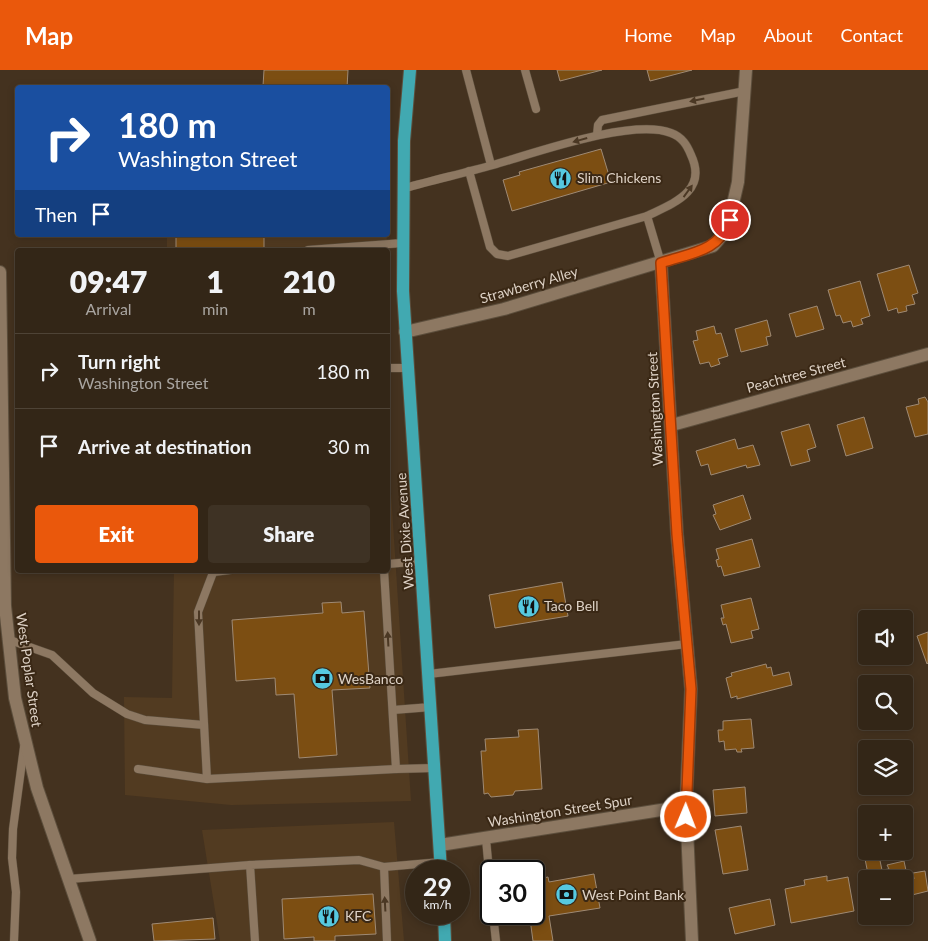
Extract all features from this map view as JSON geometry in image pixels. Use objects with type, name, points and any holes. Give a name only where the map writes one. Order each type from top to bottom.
[{"type":"main road","name":"West Dixie Avenue","points":[[410,70],[404,142],[403,243],[405,332],[409,368],[441,860]]},
{"type":"main road","points":[[444,925],[445,941]]},
{"type":"street","points":[[661,263],[713,246],[727,230],[738,182],[746,70]]},
{"type":"street","name":"Strawberry Alley","points":[[405,332],[504,309],[661,263]]},
{"type":"street","name":"Washington Street","points":[[661,263],[677,534],[691,714],[686,806],[692,941]]},
{"type":"street","name":"West Poplar Street","points":[[0,272],[4,639],[24,743],[37,788],[90,941]]},
{"type":"street","name":"Peachtree Street","points":[[672,425],[928,354]]},
{"type":"street","name":"Washington Street Spur","points":[[440,845],[686,806]]},
{"type":"lane","points":[[466,70],[491,165]]},
{"type":"lane","points":[[525,70],[536,109]]},
{"type":"lane","points":[[597,135],[598,125],[602,120],[745,90]]},
{"type":"lane","points":[[405,188],[597,135],[654,129],[672,133],[684,141],[692,156],[696,171],[691,189],[680,201],[647,216],[508,256],[497,254],[490,246],[469,171]]},
{"type":"lane","points":[[647,216],[661,263]]},
{"type":"lane","points":[[335,248],[403,243]]},
{"type":"lane","points":[[390,368],[409,368]]},
{"type":"lane","points":[[390,564],[422,561]]},
{"type":"lane","points":[[207,779],[198,612],[213,573]]},
{"type":"lane","points":[[384,573],[396,769]]},
{"type":"lane","points":[[4,639],[52,655],[94,693],[127,714],[144,720],[204,725]]},
{"type":"lane","points":[[429,674],[687,644]]},
{"type":"lane","points":[[393,710],[431,707]]},
{"type":"lane","points":[[14,941],[16,892],[12,858],[13,829],[24,743]]},
{"type":"lane","points":[[138,770],[207,779],[434,768]]},
{"type":"lane","points":[[486,839],[488,860]]},
{"type":"lane","points":[[69,879],[250,865],[358,860],[384,867],[405,867]]},
{"type":"lane","points":[[250,865],[255,941]]},
{"type":"lane","points":[[384,867],[387,941]]},
{"type":"lane","points":[[494,925],[496,941]]},
{"type":"shaded area","points":[[167,237],[387,237],[386,248],[167,248]]},
{"type":"shaded area","points":[[390,478],[411,801],[231,805],[125,795],[124,697],[172,698],[174,573],[390,573]]},
{"type":"shaded area","points":[[394,822],[404,941],[220,941],[202,830]]},
{"type":"building","points":[[264,70],[348,70],[347,85],[263,85]]},
{"type":"building","points":[[557,70],[602,70],[560,81]]},
{"type":"building","points":[[647,70],[692,70],[650,81]]},
{"type":"building","name":"Slim Chickens","points":[[601,149],[611,182],[512,211],[503,180],[520,175],[519,172]]},
{"type":"building","points":[[176,237],[264,237],[264,248],[176,248]]},
{"type":"building","points":[[909,265],[918,293],[912,295],[915,304],[906,306],[907,311],[898,313],[897,308],[888,311],[877,274]]},
{"type":"building","points":[[860,281],[870,316],[861,319],[863,324],[853,327],[851,321],[843,323],[840,315],[836,316],[828,290]]},
{"type":"building","points":[[817,306],[824,329],[796,337],[789,314]]},
{"type":"building","points":[[767,320],[771,336],[766,337],[768,345],[741,352],[735,329]]},
{"type":"building","points":[[714,326],[716,334],[721,333],[728,356],[718,359],[720,364],[711,367],[709,362],[700,364],[693,341],[698,340],[696,331]]},
{"type":"building","points":[[925,397],[928,402],[928,434],[915,437],[906,407],[919,404],[918,399]]},
{"type":"building","points":[[864,417],[873,448],[846,456],[837,425]]},
{"type":"building","points":[[809,424],[816,447],[807,450],[810,461],[791,466],[781,432]]},
{"type":"building","points":[[735,439],[738,449],[753,445],[760,465],[747,468],[746,465],[711,475],[708,464],[701,466],[696,451]]},
{"type":"building","points":[[743,495],[751,519],[720,530],[713,515],[716,514],[713,505]]},
{"type":"building","points":[[752,539],[760,567],[724,576],[721,566],[718,567],[716,560],[719,559],[716,549]]},
{"type":"building","name":"Taco Bell","points":[[562,582],[568,616],[495,628],[489,595]]},
{"type":"building","points":[[751,598],[759,629],[751,631],[753,638],[731,643],[726,624],[723,625],[721,618],[724,618],[721,605]]},
{"type":"building","name":"WesBanco","points":[[341,602],[342,613],[364,611],[370,688],[332,690],[337,755],[299,758],[294,694],[276,695],[275,678],[236,681],[232,620],[323,613],[322,603]]},
{"type":"building","points":[[928,632],[928,663],[927,664],[917,636]]},
{"type":"building","points":[[766,664],[767,668],[771,667],[773,676],[789,672],[792,685],[737,699],[737,696],[731,698],[726,678],[732,676],[731,673]]},
{"type":"building","points":[[751,719],[754,748],[741,749],[742,752],[737,752],[736,749],[725,750],[724,741],[719,742],[718,730],[723,730],[723,721]]},
{"type":"building","points":[[538,729],[542,789],[515,791],[513,795],[491,797],[488,793],[484,794],[481,751],[486,751],[485,739],[519,737],[518,730]]},
{"type":"building","points":[[745,787],[747,813],[715,816],[713,790]]},
{"type":"building","points":[[741,826],[748,870],[723,874],[715,830]]},
{"type":"building","points":[[865,860],[880,860],[882,870],[867,870]]},
{"type":"building","points":[[904,861],[906,870],[882,870],[889,869],[887,865]]},
{"type":"building","points":[[925,871],[928,891],[913,895],[913,873]]},
{"type":"building","name":"West Point Bank","points":[[594,874],[600,908],[549,916],[553,941],[533,941],[531,925],[545,925],[545,878],[548,877],[549,882]]},
{"type":"building","points":[[827,876],[827,881],[848,877],[854,911],[791,923],[785,889],[805,885],[804,880]]},
{"type":"building","name":"KFC","points":[[373,894],[376,934],[335,936],[335,941],[314,941],[314,937],[284,939],[282,899]]},
{"type":"building","points":[[770,899],[775,925],[735,934],[729,908]]},
{"type":"building","points":[[213,918],[215,939],[154,941],[152,924]]},
{"type":"place","name":"Slim Chickens","points":[[561,178]]},
{"type":"place","name":"Taco Bell","points":[[528,606]]},
{"type":"place","name":"WesBanco","points":[[322,679]]},
{"type":"place","name":"West Point Bank","points":[[566,895]]},
{"type":"place","name":"KFC","points":[[329,916]]},
{"type":"route","points":[[686,817],[691,689],[677,534],[661,263],[713,246],[727,230],[730,220]]}]
